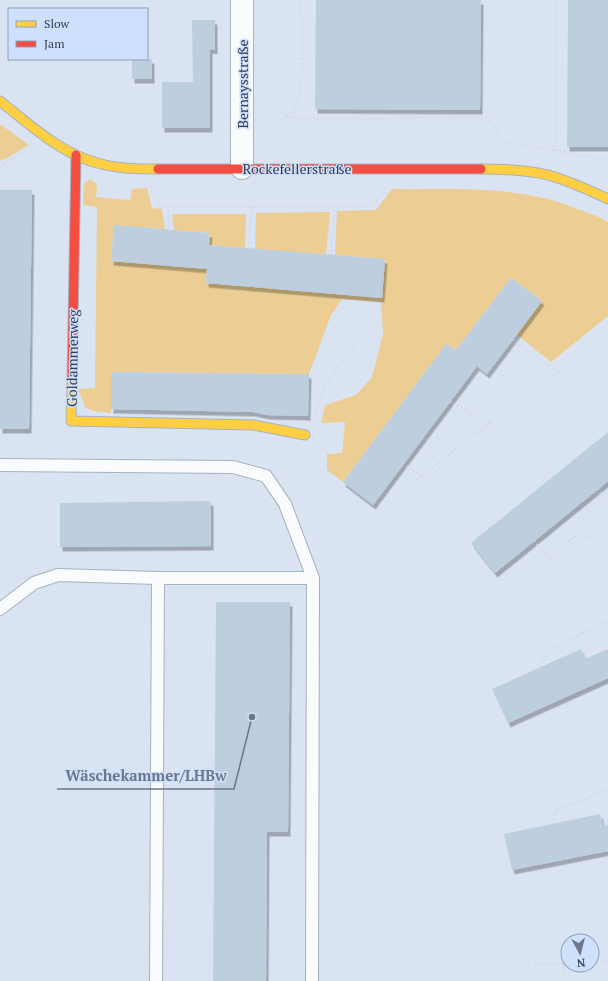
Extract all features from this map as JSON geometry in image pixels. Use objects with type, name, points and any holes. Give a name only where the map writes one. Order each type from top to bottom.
[{"type":"street","name":"Bernaysstraße","points":[[242,0],[242,162]]},
{"type":"street","name":"Rockefellerstraße","points":[[0,101],[49,138],[76,155],[99,164],[127,169],[242,162],[400,168],[505,169],[547,175],[583,187],[608,199]]},
{"type":"street","name":"Goldammerweg","points":[[76,155],[71,421],[253,425],[305,435]]},
{"type":"lane","points":[[0,464],[233,467],[266,476],[285,504],[313,578],[312,981]]},
{"type":"lane","points":[[0,609],[34,583],[58,576],[158,578],[313,578]]},
{"type":"lane","points":[[156,981],[158,578]]},
{"type":"path","points":[[242,162],[295,106],[300,91],[302,62],[301,0]]},
{"type":"path","points":[[547,175],[555,151],[556,0]]},
{"type":"path","points":[[286,117],[321,119],[487,117],[504,142],[608,160]]},
{"type":"path","points":[[0,166],[49,138]]},
{"type":"path","points":[[141,168],[158,206],[252,207],[372,207],[400,168]]},
{"type":"path","points":[[168,206],[169,230]]},
{"type":"path","points":[[249,248],[252,207]]},
{"type":"path","points":[[331,255],[335,207]]},
{"type":"path","points":[[513,340],[566,378]]},
{"type":"path","points":[[305,435],[327,383],[358,341]]},
{"type":"path","points":[[450,402],[490,422],[501,433]]},
{"type":"path","points":[[414,483],[490,422]]},
{"type":"path","points":[[403,464],[423,477]]},
{"type":"path","points":[[598,490],[608,502]]},
{"type":"path","points":[[534,541],[549,558],[580,532],[597,542]]},
{"type":"path","points":[[536,669],[555,647],[608,621]]},
{"type":"path","points":[[554,824],[556,810],[608,790]]},
{"type":"path","points":[[534,964],[560,963]]},
{"type":"path","points":[[562,973],[562,980]]},
{"type":"shaded area","points":[[0,124],[29,145],[0,161]]},
{"type":"shaded area","points":[[90,179],[97,184],[96,197],[130,200],[132,189],[147,188],[152,208],[162,209],[165,229],[114,225],[111,261],[207,269],[206,283],[382,298],[385,259],[335,255],[337,211],[376,210],[392,189],[489,190],[513,192],[560,202],[608,222],[608,316],[551,362],[517,335],[542,301],[511,278],[456,350],[446,344],[343,482],[327,470],[327,454],[342,453],[345,422],[321,423],[325,405],[356,395],[372,377],[383,334],[381,302],[342,299],[331,315],[309,374],[111,372],[111,413],[93,411],[85,407],[78,389],[95,388],[97,207],[83,205],[84,184]]},
{"type":"shaded area","points":[[330,212],[326,255],[255,249],[256,213]]},
{"type":"shaded area","points":[[172,214],[246,214],[245,248],[209,245],[210,233],[174,230]]},
{"type":"building","points":[[316,0],[481,0],[480,110],[315,109]]},
{"type":"building","points":[[568,0],[608,0],[608,147],[567,147]]},
{"type":"building","points":[[192,20],[215,20],[215,50],[210,49],[210,128],[162,128],[162,82],[193,82]]},
{"type":"building","points":[[152,59],[152,79],[132,79],[132,60]]},
{"type":"building","points":[[0,190],[32,190],[29,429],[0,429]]},
{"type":"building","points":[[114,225],[210,233],[209,245],[385,259],[382,298],[206,283],[207,269],[111,261]]},
{"type":"building","points":[[511,278],[542,301],[487,374],[477,366],[373,505],[343,482],[446,344],[456,350]]},
{"type":"building","points":[[111,372],[309,374],[308,416],[267,415],[253,412],[111,409]]},
{"type":"building","points":[[608,432],[608,481],[495,573],[471,543]]},
{"type":"building","points":[[211,501],[211,546],[60,547],[60,503]]},
{"type":"building","points":[[216,602],[290,602],[288,832],[267,832],[266,981],[213,981]]},
{"type":"building","points":[[581,649],[585,659],[608,649],[608,678],[508,723],[492,689]]},
{"type":"building","points":[[600,814],[603,826],[608,825],[608,851],[512,870],[504,834]]},
{"type":"traffic: slow","points":[[0,101],[47,138],[73,154],[87,160],[115,167],[158,169]]},
{"type":"traffic: slow","points":[[481,169],[514,170],[548,175],[564,180],[608,199]]},
{"type":"traffic: slow","points":[[72,379],[71,421],[253,425],[305,435]]},
{"type":"traffic: jam","points":[[72,379],[76,155]]},
{"type":"traffic: jam","points":[[158,169],[481,169]]},
{"type":"place","name":"Wäschekammer/LHBw","points":[[252,717]]}]
